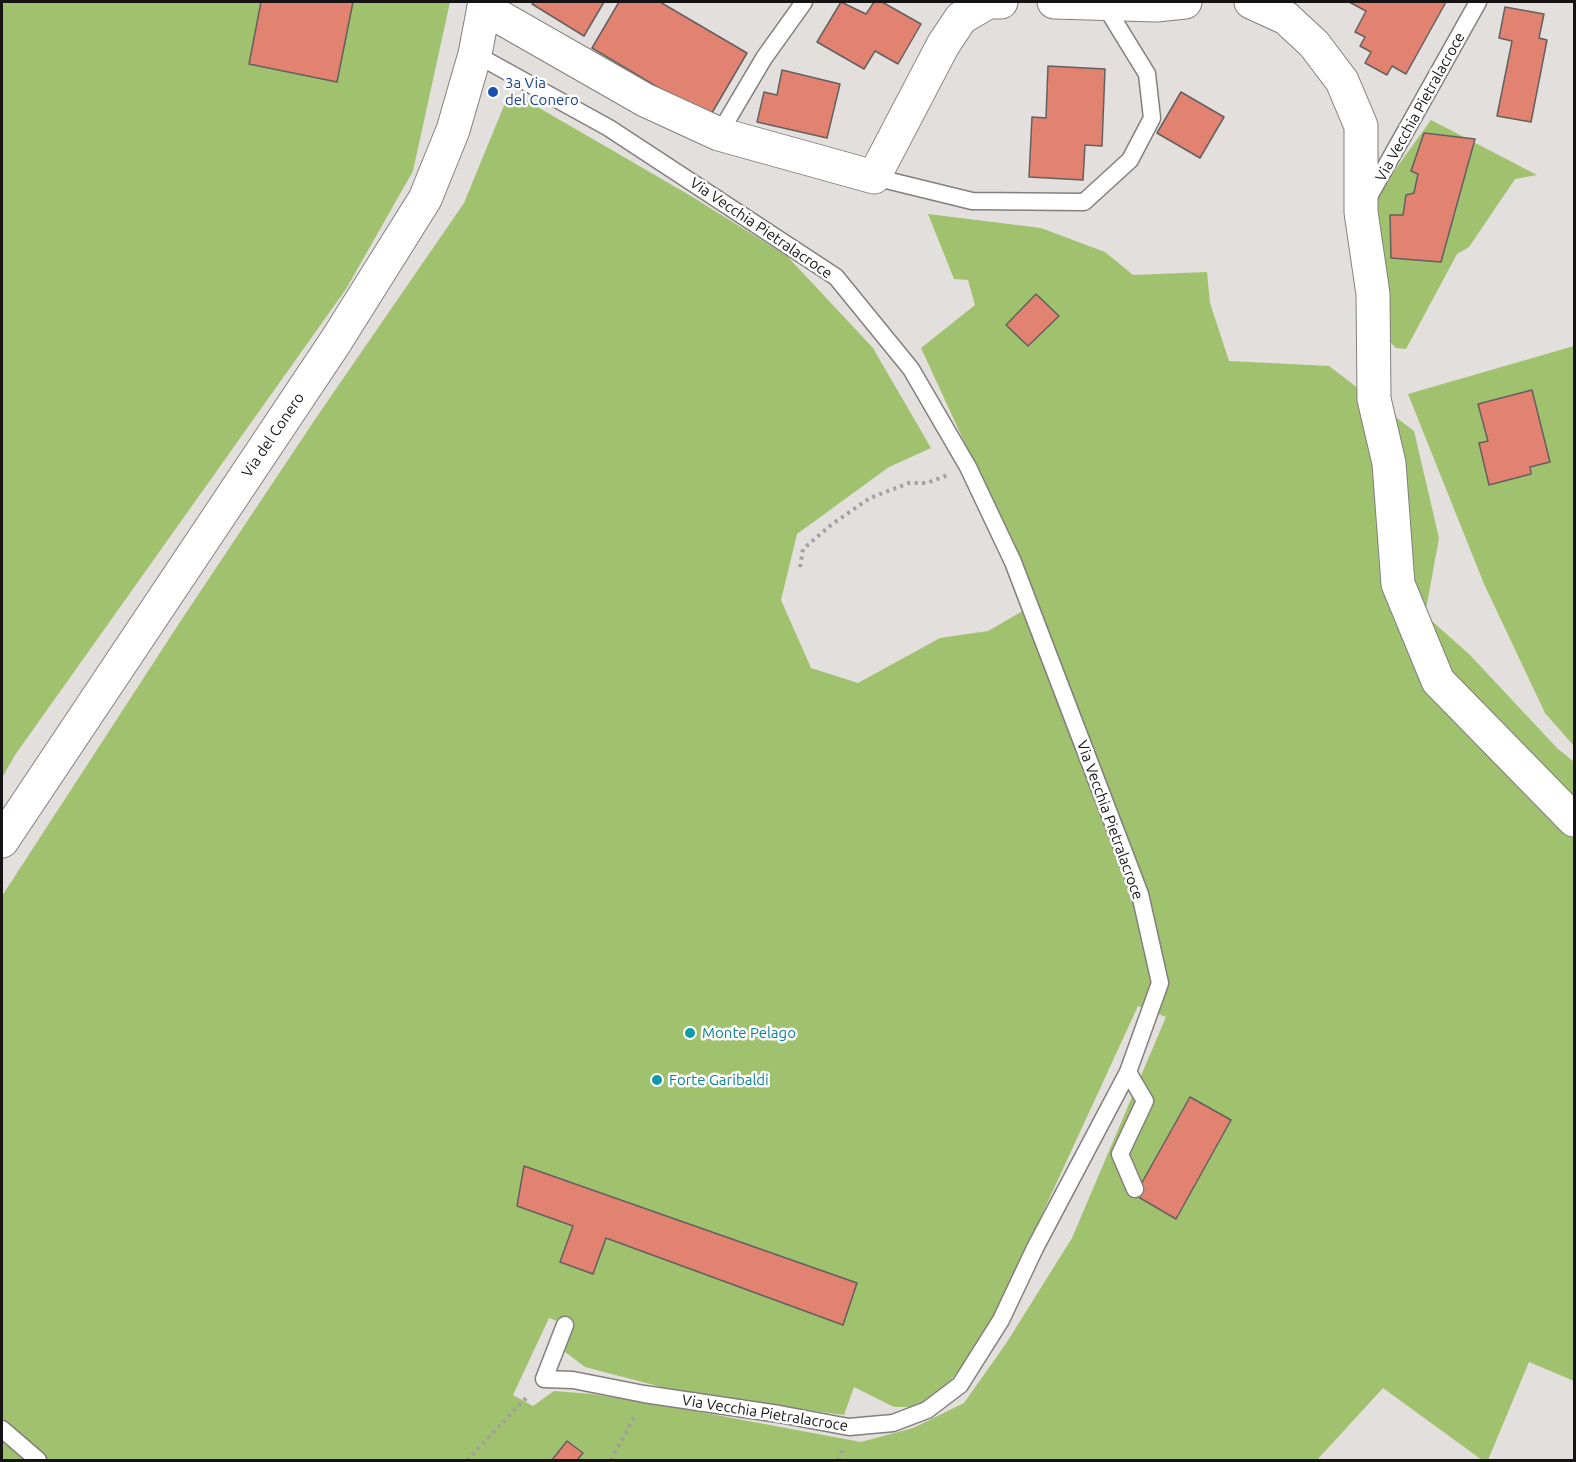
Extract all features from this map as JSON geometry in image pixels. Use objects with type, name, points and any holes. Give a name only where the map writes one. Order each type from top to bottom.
[{"type":"street","points":[[485,5],[645,100],[719,134],[874,177],[943,45],[961,18],[988,2],[1001,2]]},
{"type":"street","points":[[1054,2],[1156,5],[1185,2]]},
{"type":"street","name":"Via Vecchia Pietralacroce","points":[[1251,2],[1286,18],[1314,44],[1342,81],[1361,126],[1361,212],[1372,294],[1374,399],[1389,463],[1398,584],[1438,681],[1575,820]]},
{"type":"street","name":"Via del Conero","points":[[2,841],[404,236],[425,199],[453,130],[475,54],[485,5]]},
{"type":"lane","points":[[719,134],[764,58],[804,2]]},
{"type":"lane","name":"Via Vecchia Pietralacroce","points":[[1361,212],[1478,2]]},
{"type":"lane","points":[[874,177],[972,201],[1084,202],[1130,160],[1152,117],[1147,74],[1104,4]]},
{"type":"lane","name":"Via Vecchia Pietralacroce","points":[[475,54],[609,128],[836,277],[911,369],[968,467],[1013,562],[1140,894],[1160,983],[1128,1072],[1035,1248],[1001,1320],[960,1385],[927,1410],[893,1423],[849,1427],[644,1394],[573,1380],[544,1379]]},
{"type":"lane","points":[[1128,1072],[1145,1101],[1120,1154],[1135,1188]]},
{"type":"lane","points":[[544,1379],[565,1325]]},
{"type":"lane","points":[[2,1429],[38,1461]]},
{"type":"path","points":[[800,567],[803,549],[831,525],[870,498],[909,483],[927,483]]},
{"type":"path","points":[[467,1461],[544,1379]]},
{"type":"path","points":[[611,1461],[642,1403],[644,1394]]},
{"type":"green space","points":[[2,2],[450,2],[413,171],[346,289],[15,755],[2,778]]},
{"type":"green space","points":[[510,91],[691,196],[787,256],[873,348],[931,448],[889,467],[797,534],[781,600],[811,668],[858,683],[940,638],[988,631],[1038,602],[921,348],[975,305],[968,280],[954,279],[928,214],[1041,228],[1105,252],[1133,275],[1207,272],[1210,303],[1229,361],[1329,366],[1414,431],[1439,538],[1425,615],[1469,654],[1557,748],[1574,762],[1574,1381],[1529,1362],[1488,1460],[1482,1460],[1383,1388],[1317,1460],[2,1460],[2,896],[316,418],[464,203]],"holes":[[[1138,1006],[1166,1017],[1072,1238],[1007,1342],[964,1403],[913,1428],[861,1442],[592,1394],[554,1391],[533,1406],[513,1395],[549,1318],[573,1327],[564,1351],[585,1367],[688,1394],[844,1415],[854,1387],[894,1407],[914,1407],[944,1389],[975,1350],[1003,1299]]]},
{"type":"green space","points":[[1431,120],[1537,175],[1515,179],[1469,247],[1457,254],[1406,349],[1396,348],[1388,340],[1374,199]]},
{"type":"green space","points":[[1574,346],[1574,746],[1545,713],[1484,584],[1408,394]]},
{"type":"building","points":[[261,2],[353,2],[337,82],[249,64]]},
{"type":"building","points":[[534,2],[604,2],[584,36],[532,4]]},
{"type":"building","points":[[619,2],[660,2],[747,53],[709,118],[592,48]]},
{"type":"building","points":[[841,2],[866,14],[874,2],[882,2],[921,24],[898,64],[875,51],[864,69],[817,42]]},
{"type":"building","points":[[1349,2],[1446,2],[1406,74],[1392,66],[1387,75],[1365,63],[1371,52],[1360,46],[1365,37],[1355,32],[1366,11]]},
{"type":"building","points":[[1505,7],[1544,14],[1539,38],[1547,40],[1531,122],[1497,116],[1512,41],[1499,38]]},
{"type":"building","points":[[1048,66],[1105,69],[1102,146],[1085,145],[1083,180],[1029,177],[1032,117],[1046,118]]},
{"type":"building","points":[[782,70],[840,84],[827,138],[757,122],[764,92],[777,95]]},
{"type":"building","points":[[1181,92],[1224,117],[1200,158],[1157,133]]},
{"type":"building","points":[[1424,133],[1475,139],[1441,262],[1391,258],[1390,215],[1403,215],[1406,195],[1414,193],[1418,174],[1411,171]]},
{"type":"building","points":[[1036,294],[1059,316],[1028,346],[1006,325]]},
{"type":"building","points":[[1532,390],[1550,462],[1530,467],[1531,474],[1489,485],[1479,443],[1488,441],[1478,404]]},
{"type":"building","points":[[1190,1097],[1231,1120],[1176,1219],[1135,1195]]},
{"type":"building","points":[[524,1166],[857,1283],[843,1325],[606,1238],[593,1274],[560,1262],[573,1226],[517,1206]]},
{"type":"building","points":[[567,1441],[583,1453],[577,1460],[552,1460]]},
{"type":"place","name":"3a Via del Conero","points":[[493,92]]},
{"type":"place","name":"Monte Pelago","points":[[690,1033]]},
{"type":"place","name":"Forte Garibaldi","points":[[657,1080]]}]
